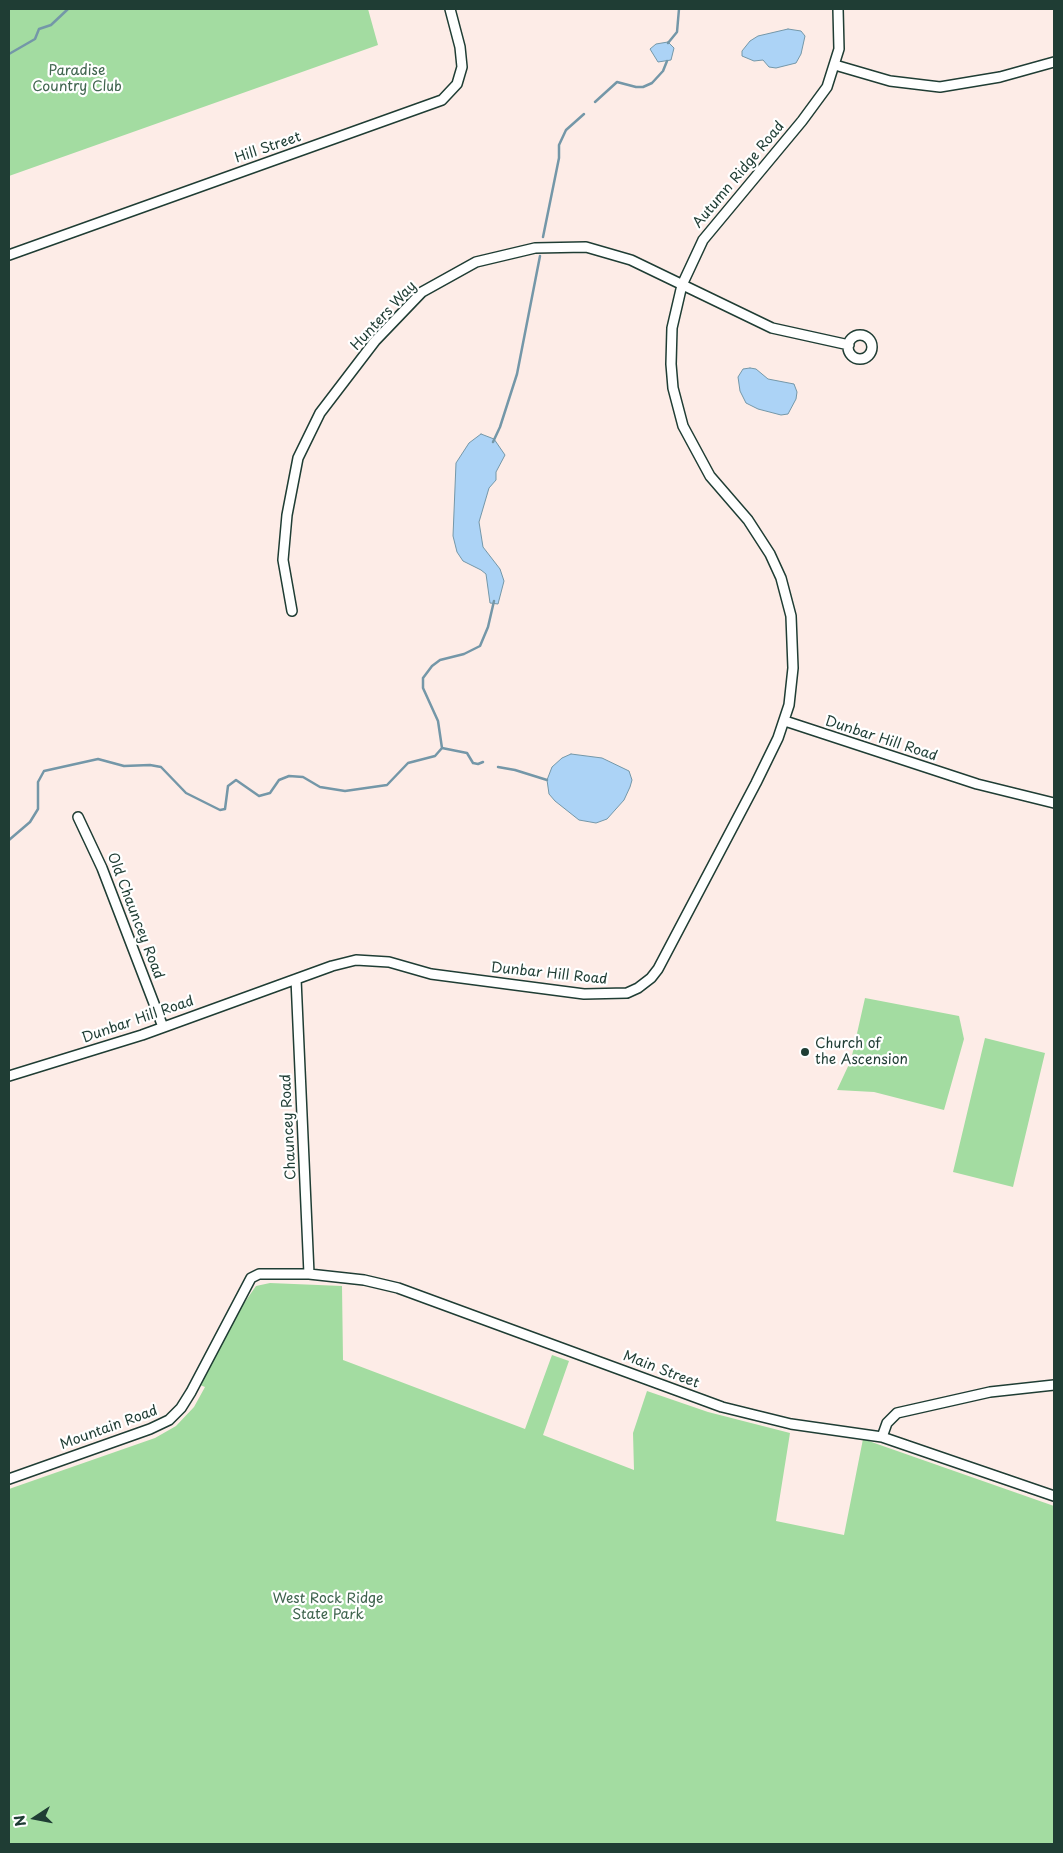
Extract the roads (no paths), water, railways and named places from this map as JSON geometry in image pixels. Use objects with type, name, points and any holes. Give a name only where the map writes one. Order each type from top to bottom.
[{"type":"street","name":"Hill Street","points":[[9,255],[442,100],[457,84],[462,67],[460,47],[450,9]]},
{"type":"street","name":"Autumn Ridge Road","points":[[784,721],[791,696],[794,650],[791,616],[781,578],[759,535],[701,461],[683,426],[670,364],[670,345],[682,285],[703,240],[817,102],[826,87],[835,65],[840,33],[838,9]]},
{"type":"street","points":[[835,65],[890,81],[940,86],[1000,77],[1054,62]]},
{"type":"street","name":"Hunters Way","points":[[292,611],[283,560],[287,514],[298,458],[320,414],[375,341],[422,292],[476,262],[535,248],[586,247],[631,260],[772,328],[849,345]]},
{"type":"street","name":"Dunbar Hill Road","points":[[9,1076],[163,1027],[344,962],[368,959],[431,974],[584,994],[614,994],[638,988],[658,969],[756,783],[784,721],[968,782],[1054,803]]},
{"type":"street","name":"Old Chauncey Road","points":[[78,817],[102,868],[163,1027]]},
{"type":"street","name":"Chauncey Road","points":[[296,979],[309,1274]]},
{"type":"street","name":"Main Street","points":[[259,1274],[309,1274],[364,1280],[398,1288],[722,1407],[791,1424],[882,1437],[1054,1496]]},
{"type":"street","name":"Mountain Road","points":[[9,1479],[150,1429],[169,1420],[181,1408],[191,1392],[248,1282],[259,1274]]},
{"type":"street","points":[[882,1437],[884,1427],[891,1417],[911,1409],[990,1392],[1054,1385]]},
{"type":"water","points":[[788,29],[801,31],[805,36],[801,54],[796,63],[776,68],[769,67],[763,60],[754,61],[742,56],[742,51],[750,41],[758,36]]},
{"type":"water","points":[[668,42],[674,48],[671,60],[658,62],[650,49],[656,44]]},
{"type":"water","points":[[743,369],[756,369],[768,379],[794,384],[797,392],[796,399],[788,414],[781,415],[758,409],[746,403],[740,391],[738,377]]},
{"type":"water","points":[[481,434],[494,439],[505,455],[496,472],[496,480],[489,488],[479,522],[483,547],[500,569],[504,581],[498,604],[490,603],[486,574],[463,561],[457,552],[453,536],[456,463],[469,443]]},
{"type":"water","points":[[571,754],[602,758],[629,771],[632,780],[630,787],[624,800],[607,819],[596,823],[579,820],[549,794],[547,780],[552,767],[562,758]]},
{"type":"waterway","points":[[9,54],[35,39],[39,29],[51,25],[68,9]]},
{"type":"waterway","points":[[668,43],[677,32],[679,9]]},
{"type":"waterway","points":[[595,102],[617,82],[636,87],[643,87],[652,83],[663,71],[667,61]]},
{"type":"waterway","points":[[543,237],[559,158],[559,145],[566,130],[584,114]]},
{"type":"waterway","points":[[493,442],[500,427],[517,374],[540,256]]},
{"type":"waterway","points":[[9,840],[30,822],[38,809],[38,782],[44,771],[98,759],[124,766],[150,765],[161,767],[186,793],[220,810],[225,809],[228,786],[236,780],[259,796],[270,793],[279,780],[289,776],[303,777],[320,787],[345,791],[387,785],[408,763],[435,756],[442,748],[438,721],[423,688],[423,678],[432,666],[440,660],[464,654],[480,646],[488,627],[494,601]]},
{"type":"waterway","points":[[442,748],[467,753],[473,763],[483,762]]},
{"type":"waterway","points":[[498,767],[547,780]]},
{"type":"place","name":"Church of the Ascension","points":[[805,1052]]},
{"type":"park label","name":"Paradise Country Club","points":[[77,79]]},
{"type":"park label","name":"West Rock Ridge State Park","points":[[328,1608]]}]
